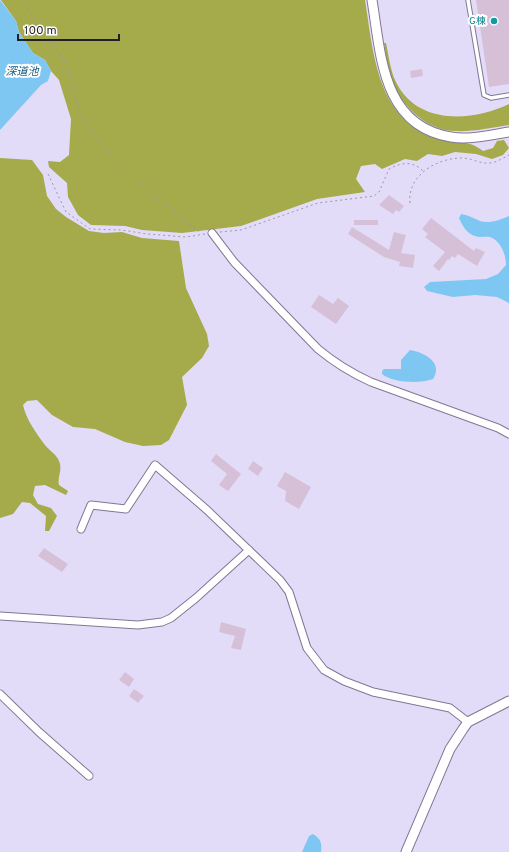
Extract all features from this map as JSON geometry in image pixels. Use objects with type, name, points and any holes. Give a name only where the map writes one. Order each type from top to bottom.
[{"type":"street","points":[[372,0],[388,83],[394,98],[405,113],[431,131],[451,137],[471,138],[509,132]]},
{"type":"street","points":[[212,234],[234,262],[318,349],[338,365],[371,382],[498,428],[509,434]]},
{"type":"street","points":[[81,529],[91,504],[126,509],[155,465],[249,550],[280,580],[290,592],[307,648],[324,670],[344,681],[373,692],[450,708],[468,722]]},
{"type":"street","points":[[0,616],[138,625],[162,622],[171,618],[196,598],[249,550]]},
{"type":"street","points":[[0,694],[39,732],[89,776]]},
{"type":"street","points":[[406,852],[450,749],[468,722],[509,701]]},
{"type":"lane","points":[[468,0],[484,95],[491,98],[509,95]]},
{"type":"path","points":[[23,0],[31,17],[62,58],[74,85],[84,120],[101,144],[114,160],[168,208],[201,233]]},
{"type":"path","points":[[410,203],[408,194],[412,185],[424,171],[450,159],[462,158],[486,164],[494,163],[509,155]]},
{"type":"path","points":[[48,174],[66,212],[90,229],[122,230],[147,234],[186,237],[241,230],[318,203],[374,196],[379,192],[389,169],[402,163],[412,164],[424,171]]},
{"type":"green space","points":[[1,0],[365,0],[371,39],[380,79],[388,97],[399,113],[413,127],[436,139],[470,144],[483,151],[493,148],[497,141],[504,140],[509,148],[503,155],[492,159],[476,154],[455,152],[442,156],[428,154],[417,161],[405,159],[382,169],[375,164],[361,166],[356,179],[365,192],[317,199],[241,226],[182,233],[142,230],[125,226],[91,225],[78,215],[68,197],[67,183],[49,167],[48,161],[60,162],[69,155],[71,119],[59,80],[51,71],[45,60],[33,53],[19,32],[16,21]]},
{"type":"green space","points":[[384,43],[386,43],[391,68],[396,82],[405,96],[417,106],[431,113],[446,116],[463,116],[479,114],[509,104],[509,125],[475,130],[454,131],[432,126],[422,120],[405,104],[393,84],[389,73]]},
{"type":"green space","points":[[0,158],[32,160],[43,175],[47,196],[56,209],[89,231],[104,233],[122,232],[142,238],[179,241],[186,288],[207,334],[209,346],[202,358],[182,377],[187,405],[169,440],[161,445],[143,446],[125,442],[95,429],[73,427],[52,415],[37,400],[27,401],[23,405],[26,415],[35,431],[58,459],[60,464],[59,485],[68,491],[66,495],[45,485],[35,486],[33,495],[38,504],[51,508],[57,516],[49,531],[45,531],[46,516],[30,503],[22,502],[13,514],[0,518]]},
{"type":"water","name":"深道池","points":[[0,0],[16,21],[19,32],[33,53],[45,60],[51,71],[48,81],[41,85],[0,130]]},
{"type":"water","points":[[461,214],[487,222],[509,216],[509,303],[497,297],[475,295],[453,297],[427,291],[424,287],[430,282],[486,279],[498,274],[506,265],[504,253],[500,245],[490,237],[477,237],[472,235],[463,226],[459,218]]},
{"type":"water","points":[[410,350],[421,353],[431,359],[436,368],[436,373],[433,379],[421,382],[407,382],[393,379],[382,374],[384,369],[401,369],[401,360]]},
{"type":"water","points":[[313,834],[320,842],[321,852],[302,852],[309,836]]},
{"type":"building","points":[[476,0],[509,0],[509,84],[489,87]]},
{"type":"building","points":[[422,69],[423,76],[411,78],[410,71]]},
{"type":"building","points":[[389,195],[404,206],[399,212],[396,210],[393,214],[379,205]]},
{"type":"building","points":[[431,218],[474,251],[476,248],[485,252],[477,266],[458,254],[455,258],[452,256],[449,260],[448,259],[439,271],[433,266],[445,252],[425,237],[428,234],[422,229]]},
{"type":"building","points":[[354,220],[378,220],[378,225],[354,225]]},
{"type":"building","points":[[352,227],[389,250],[394,232],[406,235],[401,253],[415,255],[413,268],[399,266],[400,262],[384,257],[348,234]]},
{"type":"building","points":[[319,295],[333,304],[338,298],[349,306],[336,324],[311,307]]},
{"type":"building","points":[[216,454],[241,474],[228,491],[219,485],[227,474],[211,461]]},
{"type":"building","points":[[253,461],[263,468],[258,476],[248,469]]},
{"type":"building","points":[[285,472],[311,487],[299,509],[285,501],[286,491],[277,486]]},
{"type":"building","points":[[44,548],[68,564],[62,572],[38,556]]},
{"type":"building","points":[[221,622],[246,629],[241,650],[231,648],[235,636],[219,632]]},
{"type":"building","points":[[125,672],[134,679],[129,687],[119,680]]},
{"type":"building","points":[[134,689],[144,696],[138,703],[129,696]]},
{"type":"place","name":"G棟","points":[[494,21]]}]
